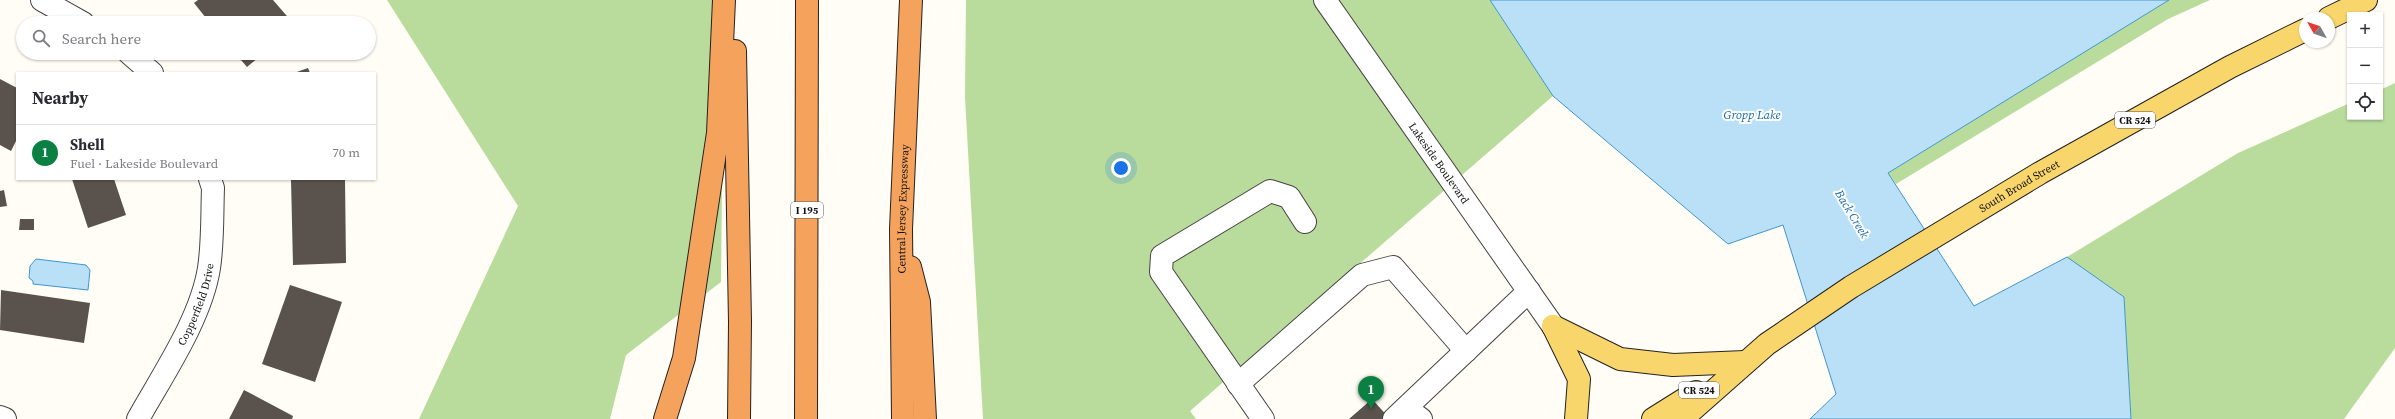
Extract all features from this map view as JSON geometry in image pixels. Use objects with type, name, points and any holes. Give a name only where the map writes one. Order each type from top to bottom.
[{"type":"highway","points":[[665,419],[684,358],[718,133],[724,0]]},
{"type":"highway","points":[[734,0],[740,322],[739,419]]},
{"type":"highway","name":"I 195","points":[[806,419],[807,0]]},
{"type":"highway","name":"Central Jersey Expressway","points":[[903,419],[901,229],[911,0]]},
{"type":"highway","points":[[901,229],[918,302],[925,419]]},
{"type":"main road","points":[[2335,15],[2366,0]]},
{"type":"main road","name":"South Broad Street","points":[[1682,419],[1767,344],[1851,287],[1968,216],[2230,67],[2299,33]]},
{"type":"main road","points":[[1553,326],[1620,359],[1673,365],[1745,362]]},
{"type":"main road","points":[[1553,326],[1579,379],[1576,419]]},
{"type":"main road","name":"South Broad Street","points":[[1653,419],[1745,362]]},
{"type":"street","points":[[42,0],[71,16]]},
{"type":"street","name":"Lakeside Boulevard","points":[[1325,0],[1553,326]]},
{"type":"street","points":[[137,60],[151,72]]},
{"type":"street","name":"Copperfield Drive","points":[[138,419],[181,341],[200,298],[209,268],[213,188],[210,180]]},
{"type":"street","points":[[1263,419],[1161,272],[1162,256],[1270,191],[1289,197],[1305,222]]},
{"type":"street","points":[[1238,384],[1362,275],[1393,267],[1466,351]]},
{"type":"street","points":[[1407,415],[1466,351],[1529,291]]},
{"type":"street","points":[[0,417],[4,419]]},
{"type":"green space","points":[[387,0],[724,0],[721,282],[626,355],[610,419],[419,419],[518,206]]},
{"type":"green space","points":[[966,0],[1490,0],[1553,96],[1190,411],[1196,419],[983,419],[965,97]]},
{"type":"green space","points":[[2169,0],[2210,0],[2168,19],[1896,184],[1888,173]]},
{"type":"green space","points":[[2395,83],[2395,348],[2344,419],[2131,419],[2124,297],[2067,257],[2238,153],[2347,104],[2347,120],[2383,120],[2383,89]]},
{"type":"water","name":"Gropp Lake","points":[[1490,0],[2169,0],[1888,173],[1974,306],[2067,257],[2124,297],[2131,419],[1810,419],[1836,394],[1783,225],[1728,244],[1553,96]]},
{"type":"water","points":[[36,259],[86,265],[90,270],[88,290],[33,284],[33,281],[29,278],[30,266]]},
{"type":"building","points":[[198,0],[273,0],[287,16],[204,16],[194,3]]},
{"type":"building","points":[[241,60],[256,60],[247,67]]},
{"type":"building","points":[[308,68],[310,72],[297,72]]},
{"type":"building","points":[[0,79],[16,87],[16,141],[11,151],[0,145]]},
{"type":"building","points":[[72,180],[114,180],[126,215],[88,228]]},
{"type":"building","points":[[291,180],[345,180],[346,263],[293,265]]},
{"type":"building","points":[[4,190],[7,206],[0,207],[0,191]]},
{"type":"building","points":[[20,219],[34,219],[34,230],[19,230]]},
{"type":"building","points":[[290,285],[342,302],[315,382],[262,364]]},
{"type":"building","points":[[1,290],[90,303],[84,343],[0,330]]},
{"type":"building","points":[[244,390],[293,416],[292,419],[229,419]]},
{"type":"building","points":[[1372,399],[1390,419],[1349,419]]},
{"type":"place","name":"Shell","points":[[1371,409]]},
{"type":"water label","name":"Back Creek","points":[[1852,214]]}]
